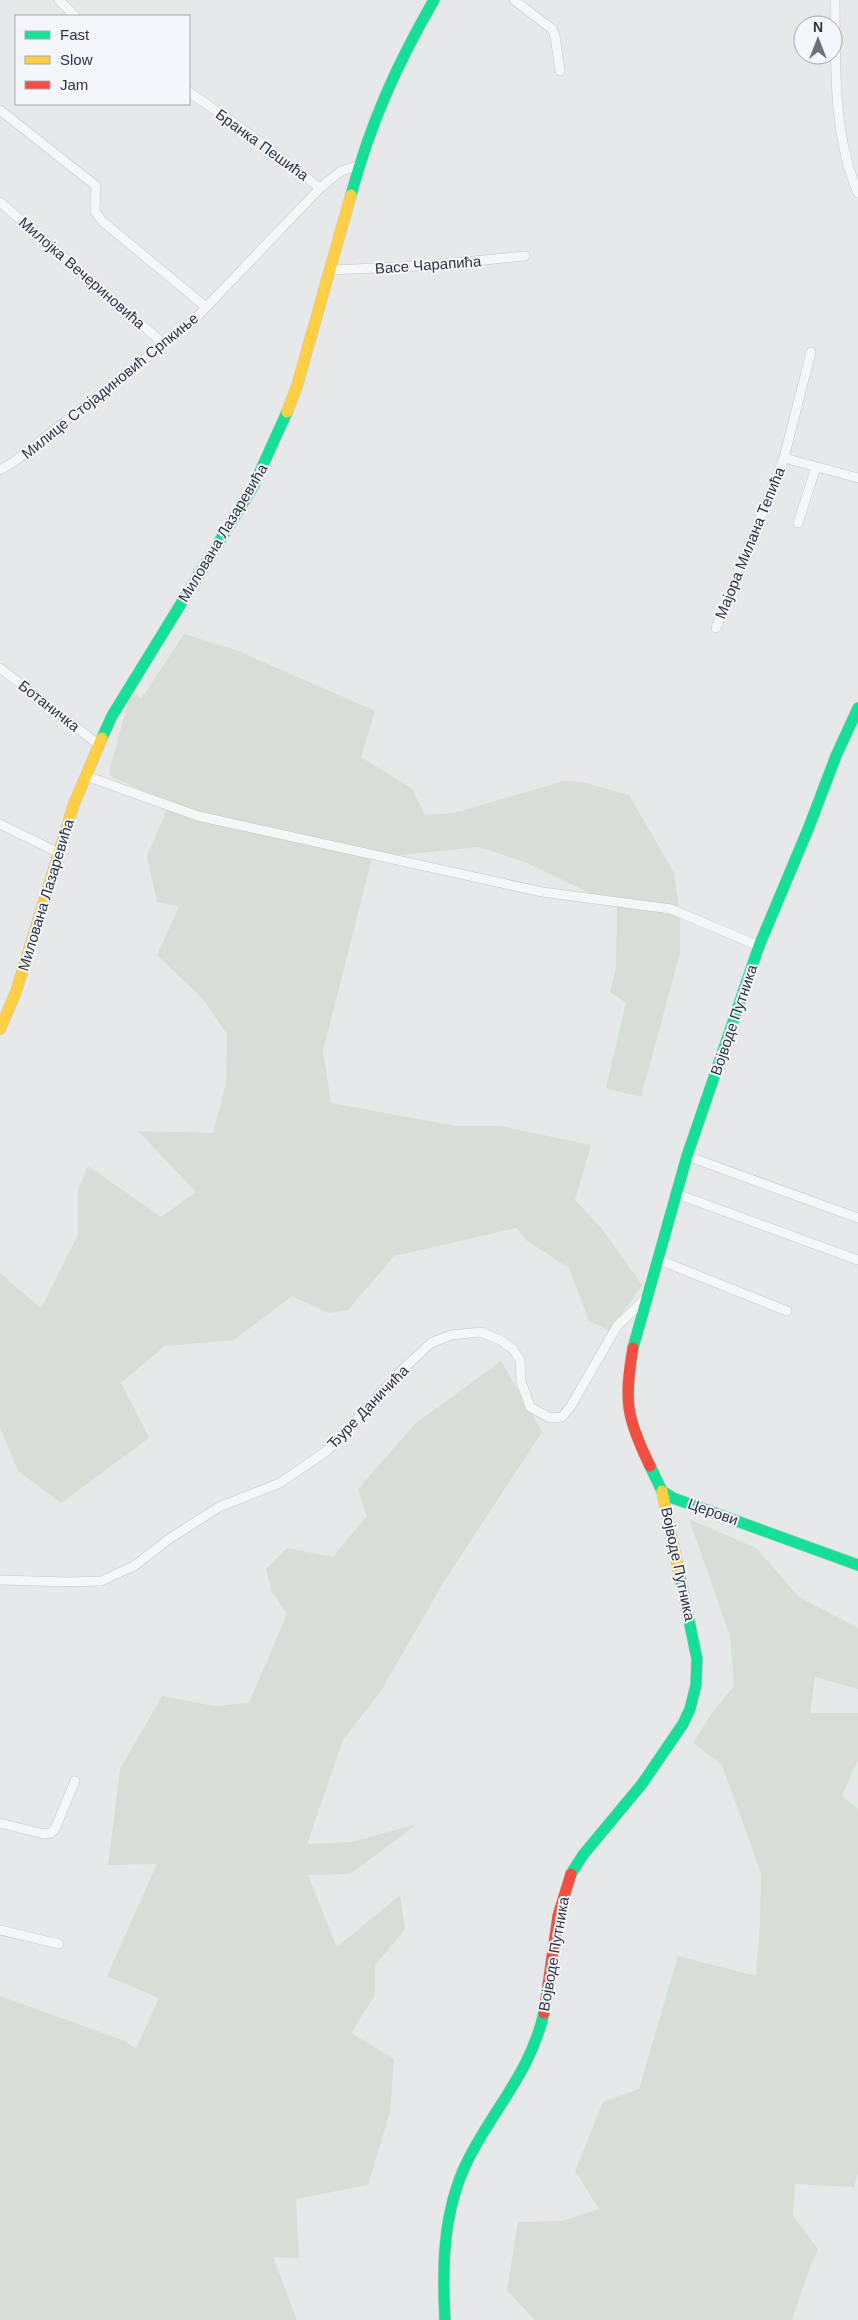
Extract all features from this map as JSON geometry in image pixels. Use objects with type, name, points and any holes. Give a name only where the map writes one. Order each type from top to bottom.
[{"type":"street","points":[[59,0],[74,15]]},
{"type":"street","name":"Милована Лазаревића","points":[[0,1029],[16,992],[59,853],[99,745],[128,688],[254,486],[297,386],[375,116],[412,38],[434,0]]},
{"type":"street","points":[[514,0],[552,29],[555,36],[560,71]]},
{"type":"street","points":[[835,0],[840,125],[849,168],[858,193]]},
{"type":"street","name":"Бранка Пешића","points":[[190,93],[237,125],[320,188],[341,172],[360,165]]},
{"type":"street","points":[[0,110],[96,186],[95,211],[102,221],[206,307]]},
{"type":"street","name":"Милице Стојадиновић Српкиње","points":[[0,470],[16,461],[164,344],[206,307],[320,188]]},
{"type":"street","name":"Милојка Вечериновића","points":[[0,202],[164,344]]},
{"type":"street","name":"Васе Чарапића","points":[[330,270],[433,265],[525,256]]},
{"type":"street","name":"Мајора Милана Тепића","points":[[716,628],[784,458],[811,352]]},
{"type":"street","points":[[784,458],[858,478]]},
{"type":"street","points":[[798,523],[816,467]]},
{"type":"street","name":"Ботаничка","points":[[0,668],[99,745]]},
{"type":"street","name":"Војводе Путника","points":[[445,2320],[443,2297],[445,2260],[449,2222],[457,2191],[468,2163],[521,2077],[534,2047],[546,2005],[560,1906],[570,1876],[591,1846],[637,1794],[687,1717],[696,1686],[698,1669],[696,1651],[662,1491],[635,1435],[629,1415],[627,1383],[634,1340],[659,1260],[687,1156],[759,946],[809,827],[836,756],[858,708]]},
{"type":"street","points":[[86,776],[198,816],[542,892],[671,909],[759,946]]},
{"type":"street","points":[[0,824],[59,853]]},
{"type":"street","points":[[687,1156],[858,1218]]},
{"type":"street","points":[[678,1194],[858,1260]]},
{"type":"street","points":[[659,1260],[787,1311]]},
{"type":"street","name":"Ђуре Даничића","points":[[0,1580],[70,1582],[101,1580],[134,1566],[169,1539],[219,1507],[280,1483],[328,1450],[404,1368],[432,1343],[452,1335],[481,1332],[500,1340],[513,1349],[520,1360],[520,1381],[530,1407],[550,1418],[562,1417],[571,1406],[617,1326],[647,1298]]},
{"type":"street","name":"Церови","points":[[662,1491],[673,1498],[858,1565]]},
{"type":"street","points":[[0,1823],[44,1834],[51,1833],[75,1781]]},
{"type":"street","points":[[0,1930],[59,1944]]},
{"type":"shaded area","points":[[184,634],[236,650],[375,711],[361,757],[412,789],[425,815],[454,813],[564,781],[582,782],[629,795],[674,873],[680,915],[680,953],[641,1097],[606,1088],[626,1003],[610,992],[616,968],[617,906],[527,863],[479,847],[372,858],[323,1051],[331,1103],[456,1126],[500,1126],[591,1145],[575,1200],[602,1229],[642,1285],[610,1331],[589,1321],[569,1268],[526,1240],[517,1228],[394,1256],[348,1310],[328,1313],[292,1296],[234,1340],[165,1346],[121,1383],[149,1438],[61,1503],[18,1471],[0,1427],[0,1273],[41,1308],[78,1235],[78,1190],[88,1166],[161,1217],[196,1192],[138,1131],[213,1133],[226,1083],[227,1034],[202,998],[157,955],[179,907],[157,902],[147,856],[170,803],[110,776],[110,768],[131,692],[142,698]]},
{"type":"shaded area","points":[[501,1361],[542,1432],[443,1583],[381,1691],[343,1740],[307,1844],[352,1842],[417,1824],[350,1874],[308,1875],[337,1947],[400,1895],[405,1930],[375,1965],[375,1995],[351,2033],[394,2059],[390,2112],[368,2185],[296,2199],[299,2258],[273,2257],[297,2320],[0,2320],[0,1996],[125,2041],[136,2049],[159,1998],[107,1976],[157,1864],[108,1865],[120,1769],[162,1696],[214,1706],[249,1703],[287,1614],[272,1592],[266,1569],[287,1548],[333,1557],[367,1516],[358,1489],[415,1424]]},
{"type":"shaded area","points":[[689,1519],[756,1548],[799,1597],[858,1628],[858,1689],[815,1677],[810,1713],[858,1713],[858,1760],[842,1796],[858,1809],[858,2173],[854,2187],[795,2184],[793,2216],[818,2249],[792,2320],[535,2320],[507,2291],[518,2222],[562,2221],[599,2209],[575,2171],[603,2102],[639,2089],[678,1956],[756,1976],[761,1873],[722,1765],[693,1743],[712,1713],[734,1686],[730,1636]]},
{"type":"traffic: fast","points":[[351,195],[367,143],[396,71],[434,0]]},
{"type":"traffic: fast","points":[[102,738],[112,716],[254,485],[287,412]]},
{"type":"traffic: fast","points":[[633,1348],[687,1156],[759,946],[809,827],[836,756],[858,708]]},
{"type":"traffic: fast","points":[[650,1466],[662,1491],[673,1498],[858,1565]]},
{"type":"traffic: fast","points":[[571,1874],[583,1855],[642,1784],[683,1724],[690,1709],[696,1685],[697,1659],[679,1572]]},
{"type":"traffic: fast","points":[[445,2320],[444,2260],[446,2240],[453,2200],[459,2181],[477,2143],[530,2055],[544,2013]]},
{"type":"traffic: slow","points":[[287,412],[297,386],[351,195]]},
{"type":"traffic: slow","points":[[0,1029],[16,992],[74,804],[102,738]]},
{"type":"traffic: slow","points":[[662,1491],[679,1572]]},
{"type":"traffic: jam","points":[[633,1348],[628,1382],[629,1408],[636,1434],[650,1466]]},
{"type":"traffic: jam","points":[[544,2013],[558,1916],[571,1874]]}]
